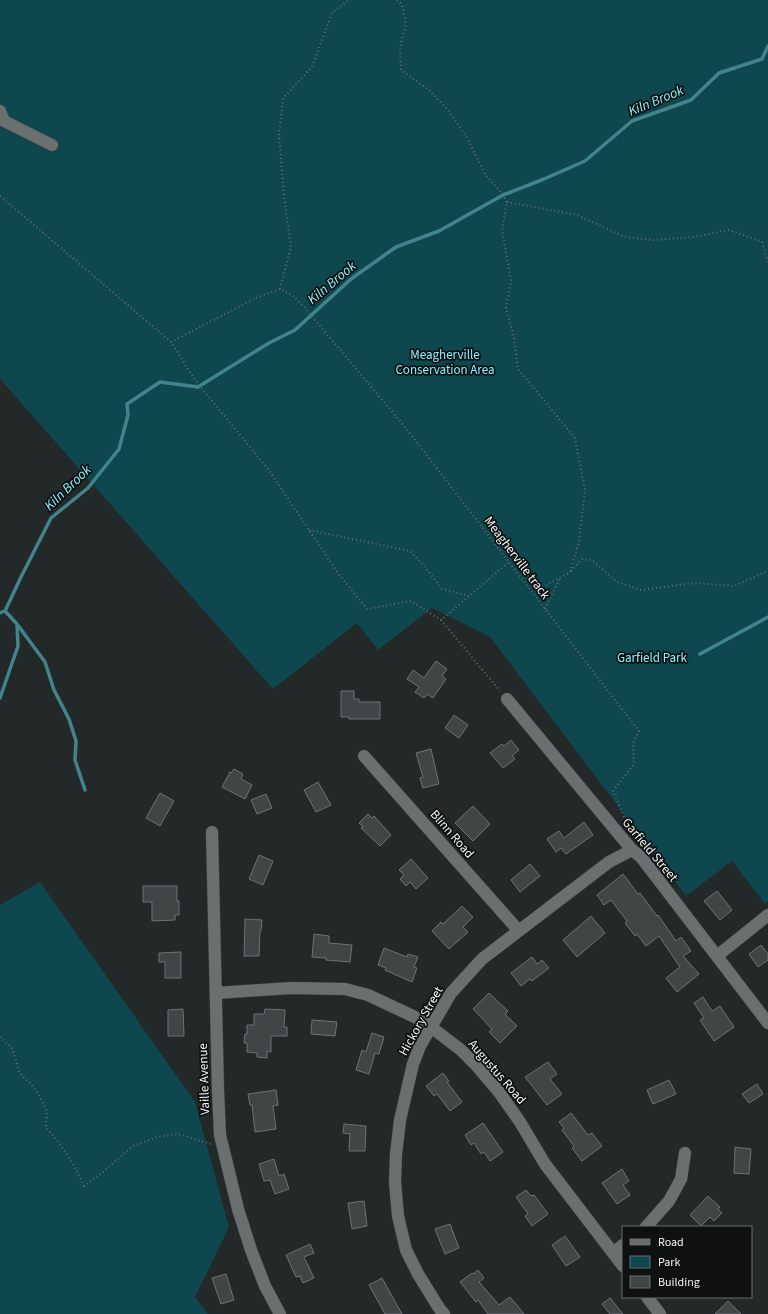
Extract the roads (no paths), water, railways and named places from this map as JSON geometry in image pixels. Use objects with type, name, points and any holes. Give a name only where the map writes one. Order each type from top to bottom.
[{"type":"street","points":[[0,111],[4,121],[52,145]]},
{"type":"street","name":"Garfield Street","points":[[507,699],[632,850],[641,857],[768,1023]]},
{"type":"street","name":"Blinn Road","points":[[364,756],[519,931]]},
{"type":"street","name":"Vaille Avenue","points":[[212,832],[220,1135],[238,1209],[250,1250],[265,1286],[280,1314]]},
{"type":"street","name":"Hickory Street","points":[[441,1309],[418,1274],[406,1250],[398,1216],[395,1182],[400,1120],[413,1064],[420,1046],[451,993],[482,958],[610,862],[632,850]]},
{"type":"street","points":[[717,956],[768,915]]},
{"type":"street","name":"Augustus Road","points":[[216,993],[291,988],[345,989],[368,995],[419,1019],[431,1027],[461,1050],[499,1092],[520,1122],[545,1164],[622,1265]]},
{"type":"street","points":[[647,1226],[669,1201],[682,1179],[685,1153]]},
{"type":"street","points":[[613,1253],[622,1246]]},
{"type":"street","points":[[648,1298],[660,1314]]},
{"type":"waterway","name":"Kiln Brook","points":[[0,613],[5,611],[51,518],[88,488],[119,449],[128,415],[127,404],[160,382],[198,387],[269,343],[295,330],[351,279],[396,247],[439,231],[503,195],[585,161],[632,121],[691,100],[719,73],[762,59],[768,46]]},
{"type":"waterway","points":[[0,698],[18,646],[17,624],[5,611]]},
{"type":"waterway","points":[[700,654],[768,617]]},
{"type":"waterway","points":[[17,624],[45,662],[54,690],[69,719],[76,741],[75,760],[85,790]]},
{"type":"park label","name":"Meagherville Conservation Area","points":[[445,362]]},
{"type":"park label","name":"Garfield Park","points":[[652,658]]}]
